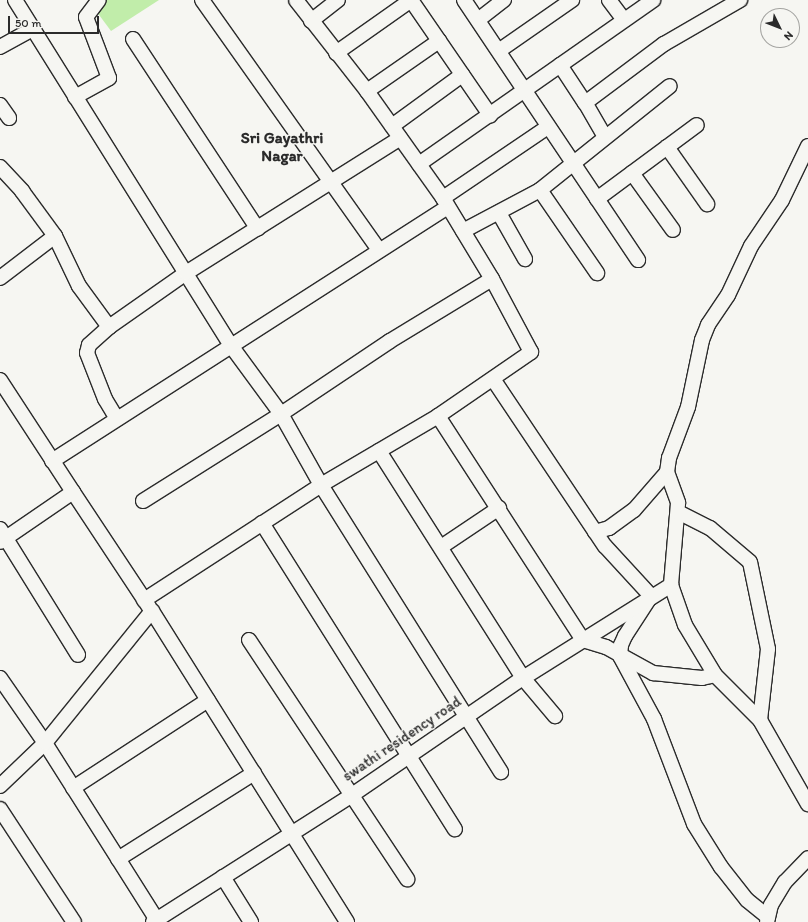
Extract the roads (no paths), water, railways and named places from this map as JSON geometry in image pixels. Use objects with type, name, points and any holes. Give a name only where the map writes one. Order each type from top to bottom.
[{"type":"street","points":[[15,0],[232,347],[281,414],[321,485],[501,772]]},
{"type":"street","points":[[75,97],[109,78],[86,17],[99,0]]},
{"type":"street","points":[[202,0],[379,250]]},
{"type":"street","points":[[0,786],[45,743],[148,605],[262,523],[321,485],[438,416],[531,352],[492,279],[445,202],[392,126],[296,0]]},
{"type":"street","points":[[311,21],[338,0]]},
{"type":"street","points":[[336,52],[411,0],[490,115]]},
{"type":"street","points":[[464,0],[500,50],[548,127],[638,260]]},
{"type":"street","points":[[478,20],[504,0]]},
{"type":"street","points":[[500,50],[572,0]]},
{"type":"street","points":[[609,0],[624,20]]},
{"type":"street","points":[[419,164],[653,0]]},
{"type":"street","points":[[585,103],[664,44],[740,0]]},
{"type":"street","points":[[0,47],[32,29]]},
{"type":"street","points":[[133,39],[258,229]]},
{"type":"street","points":[[366,91],[439,41]]},
{"type":"street","points":[[560,65],[605,136]]},
{"type":"street","points":[[392,126],[462,75]]},
{"type":"street","points":[[463,231],[540,190],[572,162],[670,86]]},
{"type":"street","points":[[0,105],[9,118]]},
{"type":"street","points":[[597,199],[697,125]]},
{"type":"street","points":[[52,461],[232,347],[379,250],[548,127]]},
{"type":"street","points":[[117,419],[104,399],[87,353],[89,345],[109,327],[186,274],[258,229],[330,181],[400,138]]},
{"type":"street","points":[[808,146],[782,200],[751,246],[728,295],[708,325],[702,340],[688,406],[669,458],[667,472],[675,491],[678,512],[671,585],[685,626],[715,675],[760,720],[808,804]]},
{"type":"street","points":[[667,147],[707,204]]},
{"type":"street","points":[[0,167],[22,191],[55,236],[79,286],[109,327]]},
{"type":"street","points":[[632,173],[673,230]]},
{"type":"street","points":[[540,190],[597,273]]},
{"type":"street","points":[[499,213],[525,259]]},
{"type":"street","points":[[1,274],[55,236]]},
{"type":"street","points":[[143,501],[281,414],[390,341],[492,279]]},
{"type":"street","points":[[493,379],[605,546],[651,596],[625,636],[620,646],[620,656],[654,719],[694,824],[713,856],[747,900],[768,920]]},
{"type":"street","points":[[0,380],[72,492],[148,605],[347,922]]},
{"type":"street","points":[[438,416],[499,508],[583,640],[606,648],[653,673],[702,678],[715,675]]},
{"type":"street","points":[[379,451],[524,678],[555,716]]},
{"type":"street","points":[[595,532],[609,528],[634,510],[667,472]]},
{"type":"street","points":[[72,492],[2,536],[78,655]]},
{"type":"street","points":[[441,547],[499,508]]},
{"type":"street","points":[[678,512],[710,528],[750,562],[768,649],[760,720]]},
{"type":"street","points":[[262,523],[455,829]]},
{"type":"street","name":"swathi residency road","points":[[156,921],[352,795],[408,755],[524,678],[651,596],[671,585]]},
{"type":"street","points":[[249,640],[408,879]]},
{"type":"street","points":[[0,678],[45,743],[156,921]]},
{"type":"street","points":[[73,788],[208,700]]},
{"type":"street","points":[[118,859],[254,773]]},
{"type":"street","points":[[0,809],[74,922]]},
{"type":"street","points":[[768,920],[771,904],[785,882],[808,858]]},
{"type":"street","points":[[223,877],[251,922]]},
{"type":"district","name":"Sri Gayathri Nagar","points":[[282,147]]}]
